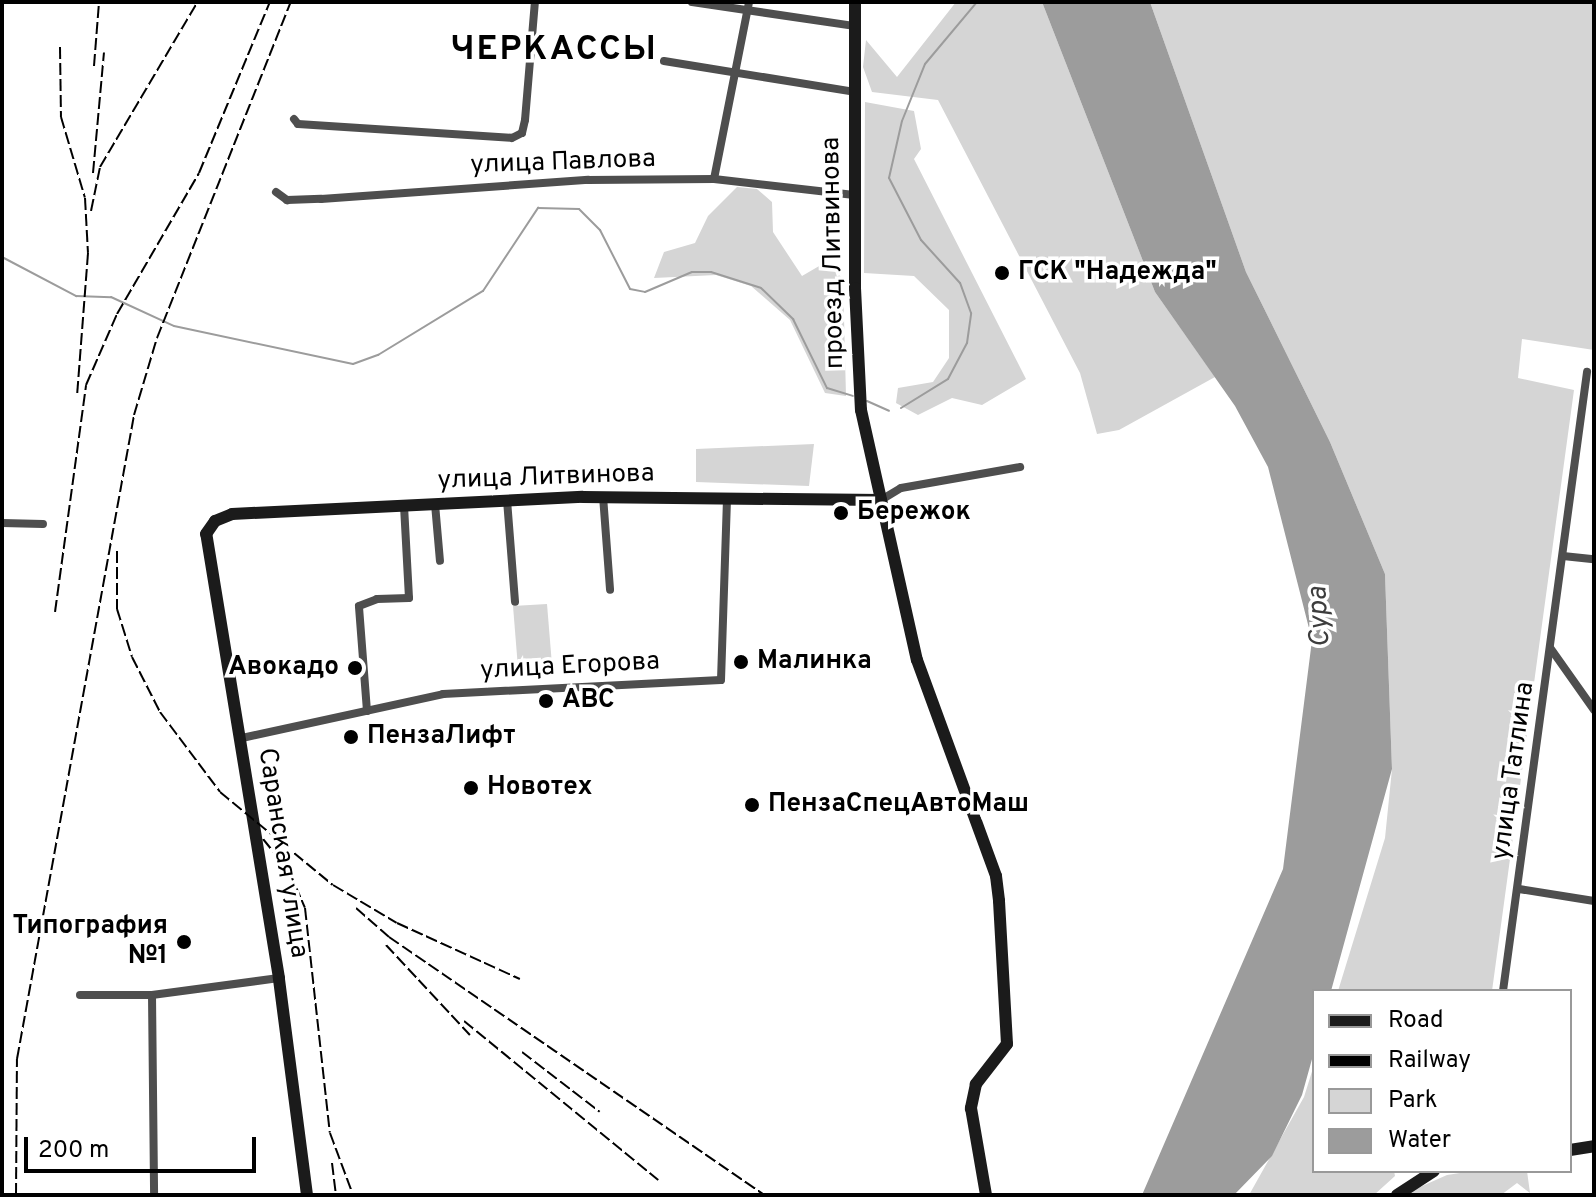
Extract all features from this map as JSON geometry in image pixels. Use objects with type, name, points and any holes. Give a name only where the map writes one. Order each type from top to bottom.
[{"type":"main road","name":"проезд Литвинова","points":[[855,2],[857,385],[917,660],[996,876],[1007,1044],[976,1084],[971,1108],[986,1195]]},
{"type":"main road","name":"улица Литвинова","points":[[215,521],[232,514],[603,496],[881,500]]},
{"type":"main road","name":"Саранская улица","points":[[215,521],[206,534],[242,738],[279,978],[307,1195]]},
{"type":"main road","points":[[1572,1150],[1594,1146]]},
{"type":"main road","points":[[1397,1195],[1431,1173]]},
{"type":"street","points":[[294,119],[298,124],[512,138],[522,133],[525,120],[535,2]]},
{"type":"street","points":[[692,2],[747,13],[855,26]]},
{"type":"street","points":[[714,179],[749,2]]},
{"type":"street","points":[[664,61],[855,92]]},
{"type":"street","name":"улица Павлова","points":[[276,192],[287,200],[588,180],[714,179],[854,195]]},
{"type":"street","name":"улица Татлина","points":[[1503,989],[1587,372]]},
{"type":"street","points":[[881,500],[901,488],[1020,467]]},
{"type":"street","points":[[603,496],[610,590]]},
{"type":"street","name":"улица Егорова","points":[[242,738],[443,694],[721,680],[727,497]]},
{"type":"street","points":[[507,500],[515,602]]},
{"type":"street","points":[[435,504],[440,561]]},
{"type":"street","points":[[367,711],[359,606],[377,599],[409,598],[404,505]]},
{"type":"street","points":[[2,523],[43,524]]},
{"type":"street","points":[[1563,556],[1594,559]]},
{"type":"street","points":[[1551,649],[1594,710]]},
{"type":"street","points":[[1519,889],[1594,901]]},
{"type":"street","points":[[80,995],[152,995],[279,978]]},
{"type":"street","points":[[152,995],[154,1195]]},
{"type":"green space","points":[[956,2],[1042,2],[1155,292],[1215,377],[1119,430],[1097,434],[1080,373],[938,100],[872,92],[863,67],[866,40],[897,77]]},
{"type":"green space","points":[[1150,2],[1594,2],[1594,350],[1522,339],[1518,378],[1574,390],[1492,989],[1339,989],[1385,838],[1392,769],[1385,574],[1330,442],[1246,272]]},
{"type":"green space","points":[[865,102],[914,111],[921,149],[914,159],[1026,379],[982,405],[952,398],[918,415],[896,403],[898,388],[933,382],[949,358],[949,310],[914,276],[864,273]]},
{"type":"green space","points":[[737,187],[757,189],[772,202],[773,232],[802,276],[826,262],[843,279],[846,396],[825,393],[790,320],[751,286],[716,275],[654,278],[664,252],[695,243],[708,216]]},
{"type":"green space","points":[[814,444],[809,486],[696,482],[696,449]]},
{"type":"green space","points":[[547,604],[552,665],[518,668],[513,606]]},
{"type":"green space","points":[[1312,1071],[1312,1173],[1394,1173],[1395,1176],[1374,1195],[1249,1195],[1304,1097]]},
{"type":"green space","points":[[1527,1173],[1530,1193],[1517,1183],[1501,1195],[1402,1195],[1447,1175]]},
{"type":"water","name":"Сура","points":[[1042,2],[1150,2],[1246,272],[1330,442],[1385,574],[1392,769],[1332,989],[1312,989],[1312,1059],[1302,1095],[1272,1156],[1234,1195],[1142,1195],[1283,869],[1312,640],[1268,467],[1235,406],[1155,292]]},
{"type":"waterway","points":[[901,408],[948,379],[967,343],[971,313],[960,283],[921,240],[889,178],[902,121],[925,64],[977,2]]},
{"type":"waterway","points":[[2,257],[76,296],[111,297],[174,326],[353,364],[378,355],[483,291],[538,208],[579,209],[600,230],[630,289],[645,292],[692,272],[711,272],[761,288],[793,319],[827,388],[853,396]]},
{"type":"waterway","points":[[867,401],[889,411]]},
{"type":"railway","points":[[94,66],[99,2]]},
{"type":"railway","points":[[55,612],[86,385],[117,314],[199,173],[270,2]]},
{"type":"railway","points":[[16,1195],[17,1059],[134,415],[157,338],[291,2]]},
{"type":"railway","points":[[91,211],[100,167],[197,3]]},
{"type":"railway","points":[[60,47],[61,117],[85,198],[88,253],[77,397]]},
{"type":"railway","points":[[93,173],[104,52]]},
{"type":"railway","points":[[117,551],[117,609],[132,657],[160,712],[220,792],[333,885],[397,923],[520,979]]},
{"type":"railway","points":[[263,839],[289,871],[305,908],[330,1133],[353,1195]]},
{"type":"railway","points":[[356,908],[389,937],[765,1195]]},
{"type":"railway","points":[[386,945],[470,1035]]},
{"type":"railway","points":[[464,1021],[658,1180]]},
{"type":"railway","points":[[522,1052],[600,1112]]},
{"type":"railway","points":[[332,1163],[336,1195]]},
{"type":"place","name":"ГСК \"Надежда\"","points":[[1002,273]]},
{"type":"place","name":"Бережок","points":[[841,513]]},
{"type":"place","name":"Малинка","points":[[741,662]]},
{"type":"place","name":"Авокадо","points":[[355,668]]},
{"type":"place","name":"ABC","points":[[546,701]]},
{"type":"place","name":"ПензаЛифт","points":[[351,737]]},
{"type":"place","name":"Новотех","points":[[471,788]]},
{"type":"place","name":"ПензаСпецАвтоМаш","points":[[752,805]]},
{"type":"place","name":"Типография №1","points":[[184,942]]},
{"type":"district","name":"ЧЕРКАССЫ","points":[[554,51]]}]
